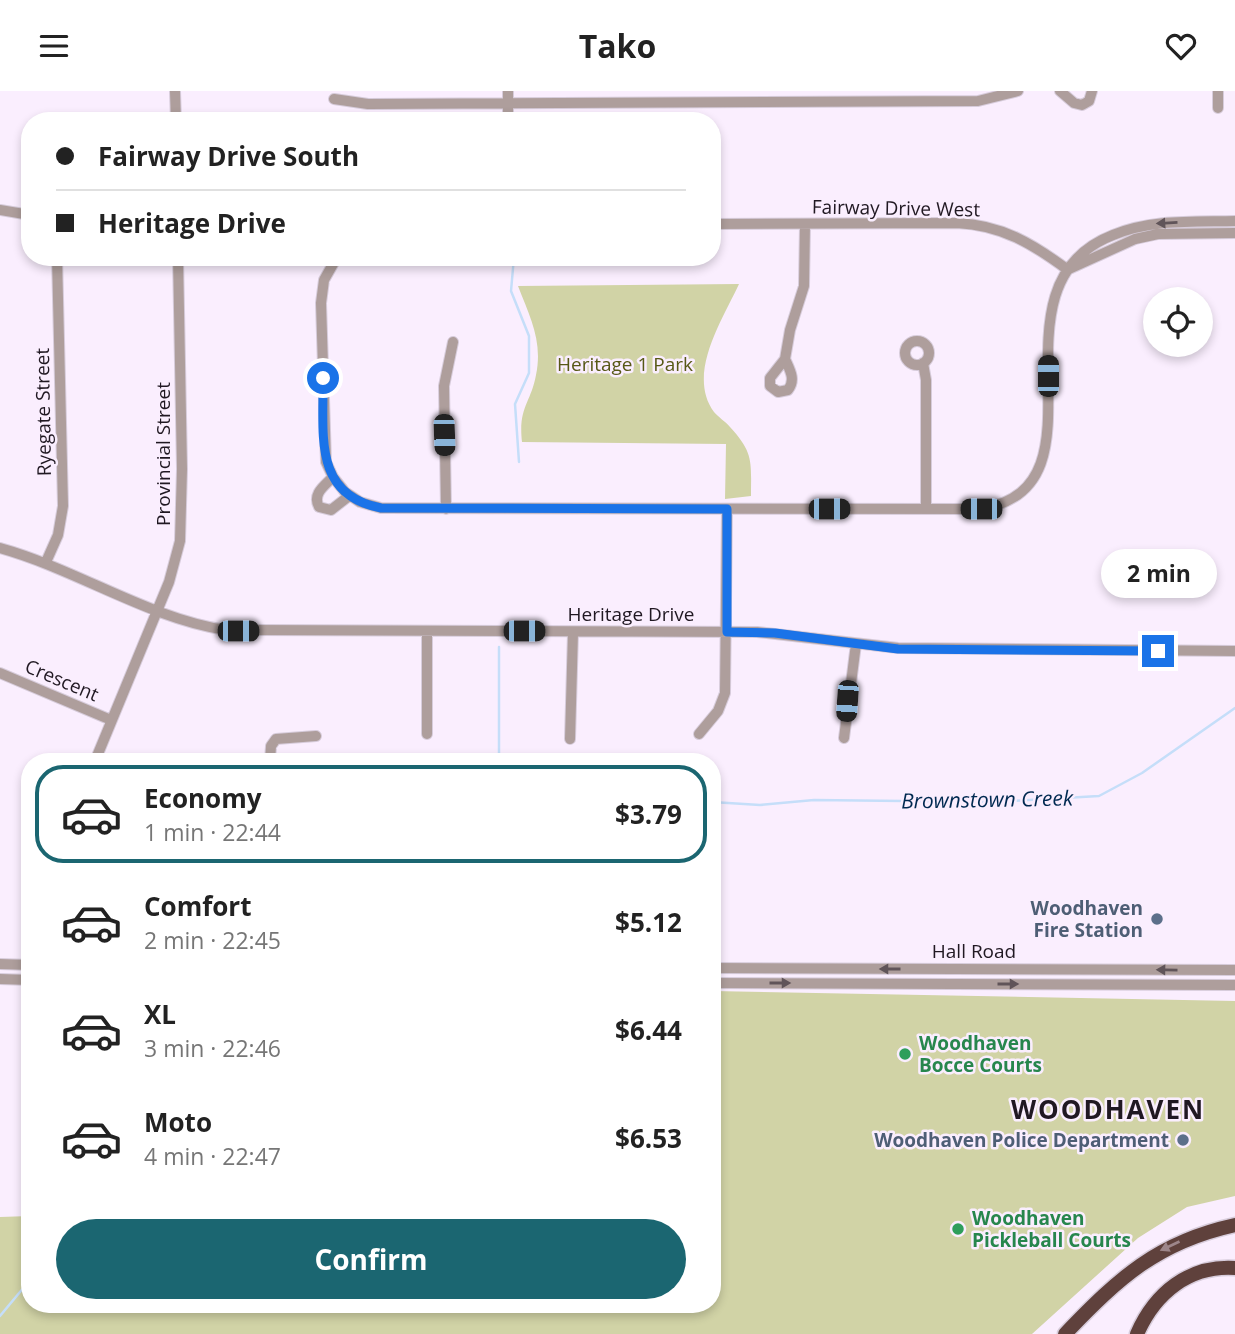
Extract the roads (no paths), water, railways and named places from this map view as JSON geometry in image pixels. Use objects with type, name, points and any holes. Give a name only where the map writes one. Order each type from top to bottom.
[{"type":"highway","points":[[1065,1334],[1119,1280],[1158,1252],[1195,1235],[1235,1225]]},
{"type":"highway","points":[[1137,1334],[1154,1304],[1175,1284],[1201,1272],[1235,1268]]},
{"type":"street","points":[[175,91],[176,112]]},
{"type":"street","points":[[508,91],[508,112]]},
{"type":"street","points":[[334,99],[368,104],[978,101],[1018,91]]},
{"type":"street","points":[[1060,91],[1077,105],[1089,101],[1092,91]]},
{"type":"street","points":[[1218,91],[1218,108]]},
{"type":"street","points":[[0,210],[21,214]]},
{"type":"street","points":[[330,266],[324,280],[321,303],[324,453],[340,487],[360,502],[381,508],[446,509],[993,507],[1014,498],[1028,486],[1042,465],[1047,444],[1049,319],[1056,293],[1068,270],[1135,239],[1235,221]]},
{"type":"street","name":"Fairway Drive West","points":[[721,224],[983,226],[1024,239],[1068,270]]},
{"type":"street","points":[[785,359],[790,330],[805,279],[805,224]]},
{"type":"street","points":[[1200,227],[1235,233]]},
{"type":"street","name":"Ryegate Street","points":[[46,562],[58,535],[63,506],[57,266]]},
{"type":"street","name":"Provincial Street","points":[[98,753],[175,564],[182,521],[178,266]]},
{"type":"street","points":[[446,509],[444,386],[453,342]]},
{"type":"street","points":[[923,363],[926,380],[926,509]]},
{"type":"street","points":[[333,477],[317,494],[319,507],[331,510],[349,496]]},
{"type":"street","points":[[699,734],[718,712],[725,693],[727,509]]},
{"type":"street","name":"Heritage Drive","points":[[0,548],[46,562],[193,624],[226,630],[727,632],[775,633],[898,649],[1235,651]]},
{"type":"street","points":[[426,631],[427,734]]},
{"type":"street","points":[[570,739],[573,632]]},
{"type":"street","points":[[844,738],[856,644]]},
{"type":"street","name":"Crescent","points":[[0,673],[111,719]]},
{"type":"street","points":[[271,753],[271,746],[276,739],[316,736]]},
{"type":"street","points":[[0,964],[21,965]]},
{"type":"street","name":"Hall Road","points":[[721,968],[1235,970]]},
{"type":"street","points":[[866,968],[866,983]]},
{"type":"street","points":[[1071,969],[1071,984]]},
{"type":"street","points":[[1201,970],[1201,985]]},
{"type":"street","points":[[0,979],[21,980]]},
{"type":"street","name":"Hall Road","points":[[721,983],[1235,985]]},
{"type":"waterway","points":[[513,266],[511,291],[529,336],[529,373],[515,404],[519,462]]},
{"type":"waterway","points":[[499,647],[499,753]]},
{"type":"waterway","name":"Brownstown Creek","points":[[721,803],[760,805],[814,800],[992,802],[1099,796],[1142,773],[1235,708]]},
{"type":"waterway","name":"Brownstown Creek","points":[[0,1316],[21,1291]]},
{"type":"place","name":"Woodhaven Fire Station","points":[[1157,919]]},
{"type":"place","name":"Woodhaven Bocce Courts","points":[[905,1054]]},
{"type":"place","name":"Woodhaven Police Department","points":[[1183,1140]]},
{"type":"place","name":"Woodhaven Pickleball Courts","points":[[958,1229]]},
{"type":"district","name":"WOODHAVEN","points":[[1108,1109]]},
{"type":"park label","name":"Heritage 1 Park","points":[[625,364]]}]
